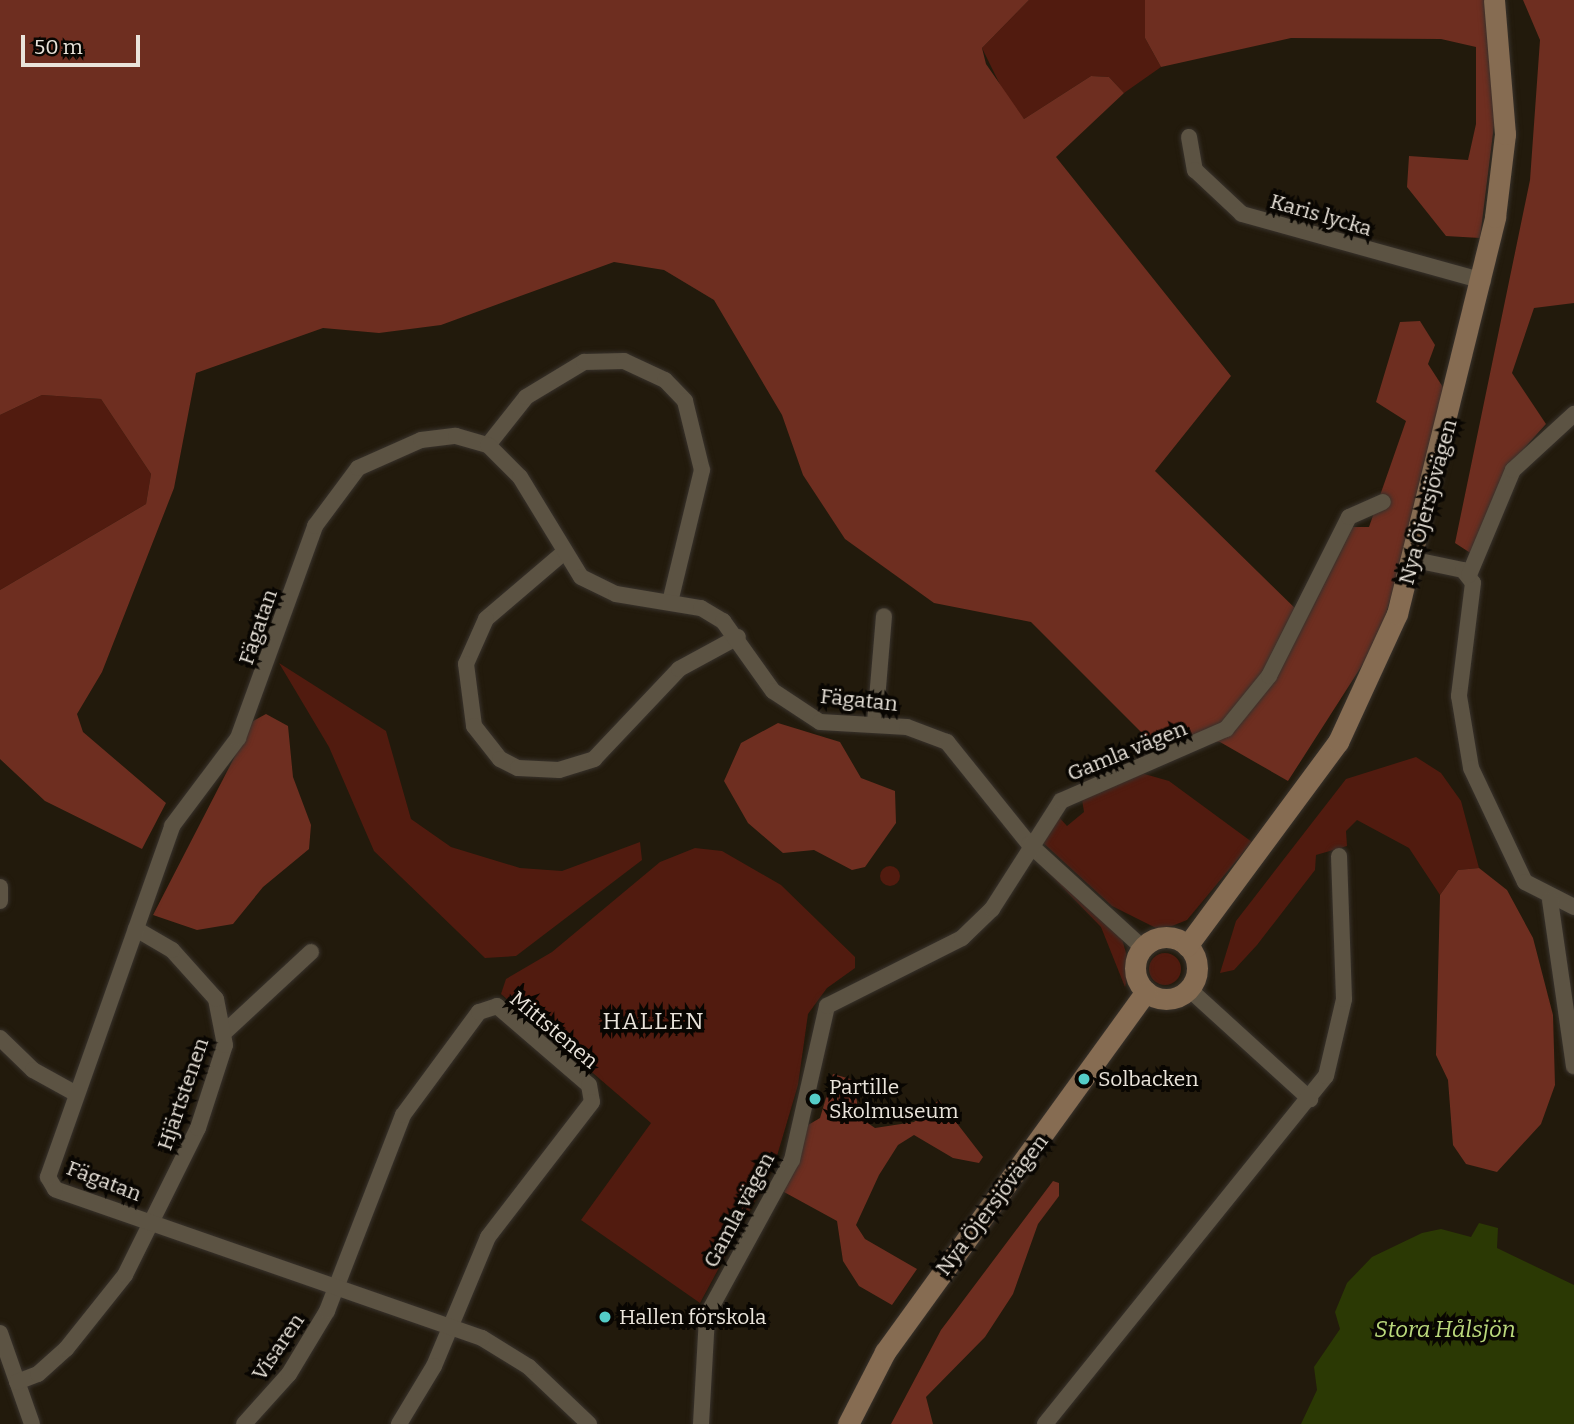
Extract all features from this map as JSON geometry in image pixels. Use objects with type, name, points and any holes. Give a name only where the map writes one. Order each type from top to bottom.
[{"type":"street","name":"Nya Öjersjövägen","points":[[1187,946],[1338,742],[1378,666],[1415,560],[1483,281],[1506,134],[1494,0]]},
{"type":"street","name":"Karis lycka","points":[[1189,137],[1195,170],[1242,214],[1483,281]]},
{"type":"street","points":[[488,445],[526,397],[584,362],[624,361],[665,380],[685,401],[702,470],[670,602]]},
{"type":"street","points":[[1574,414],[1513,470],[1469,575],[1474,598],[1462,655],[1462,737],[1509,858],[1525,882],[1550,900],[1574,907]]},
{"type":"street","name":"Fägatan","points":[[584,1422],[507,1351],[51,1184],[48,1168],[73,1092],[136,929],[172,826],[239,738],[315,526],[336,490],[370,461],[407,443],[456,436],[488,445],[520,477],[562,554],[596,586],[701,608],[738,636],[773,691],[794,710],[820,722],[875,723],[947,742],[1029,844],[1143,948]]},
{"type":"street","name":"Gamla vägen","points":[[701,1424],[707,1315],[792,1160],[827,1006],[961,938],[1002,895],[1029,844],[1061,801],[1197,747],[1226,729],[1269,676],[1349,517],[1383,502]]},
{"type":"street","points":[[562,554],[486,619],[466,664],[474,726],[487,747],[518,768],[559,771],[594,759],[680,669],[738,636]]},
{"type":"street","points":[[1415,560],[1469,575]]},
{"type":"street","points":[[875,723],[884,616]]},
{"type":"street","points":[[1045,1424],[1310,1099],[1340,1034],[1339,856]]},
{"type":"street","points":[[0,887],[0,901]]},
{"type":"street","points":[[1550,900],[1574,1066]]},
{"type":"street","name":"Hjärtstenen","points":[[17,1382],[38,1374],[89,1325],[125,1275],[201,1119],[226,1031],[207,987],[159,939],[136,929]]},
{"type":"street","points":[[1164,938],[1187,946],[1197,967],[1189,989],[1169,999],[1146,992],[1135,970],[1143,948],[1164,938]]},
{"type":"street","points":[[226,1031],[311,952]]},
{"type":"street","points":[[1189,989],[1310,1099]]},
{"type":"street","name":"Nya Öjersjövägen","points":[[848,1424],[885,1352],[1146,992]]},
{"type":"street","name":"Mittstenen","points":[[338,1287],[403,1115],[479,1012],[497,1006],[589,1085],[592,1102],[488,1237],[450,1328]]},
{"type":"street","points":[[0,1038],[33,1070],[73,1092]]},
{"type":"street","name":"Visaren","points":[[244,1424],[289,1374],[338,1287]]},
{"type":"street","points":[[399,1424],[450,1328]]},
{"type":"street","points":[[0,1333],[32,1424]]},
{"type":"shaded area","points":[[0,0],[1029,0],[982,48],[986,64],[1024,119],[1091,76],[1109,77],[1124,93],[1056,157],[1231,376],[1155,471],[1303,616],[1348,527],[1369,527],[1406,421],[1376,402],[1400,322],[1420,321],[1435,345],[1428,364],[1448,395],[1379,639],[1288,781],[1220,742],[1201,740],[1162,753],[1031,622],[934,603],[845,539],[803,475],[782,415],[714,300],[664,270],[614,262],[441,325],[379,333],[323,328],[196,373],[174,488],[102,672],[77,714],[83,732],[166,803],[142,849],[45,801],[0,759],[0,590],[146,504],[151,474],[101,399],[42,395],[0,415]]},
{"type":"shaded area","points":[[1029,0],[1145,0],[1145,38],[1161,67],[1124,93],[1109,77],[1091,76],[1024,119],[1010,105],[982,48]]},
{"type":"shaded area","points":[[1145,0],[1486,0],[1498,93],[1480,238],[1446,236],[1407,187],[1409,156],[1468,160],[1476,124],[1476,47],[1441,39],[1291,38],[1161,67],[1145,38]]},
{"type":"shaded area","points":[[1523,0],[1574,0],[1574,303],[1534,308],[1512,373],[1546,424],[1509,465],[1472,554],[1455,543],[1530,180],[1540,40]]},
{"type":"shaded area","points":[[42,395],[101,399],[151,474],[146,504],[0,590],[0,415]]},
{"type":"shaded area","points":[[279,663],[386,731],[411,819],[451,847],[520,868],[562,871],[640,842],[642,860],[516,956],[485,958],[374,851],[329,747]]},
{"type":"shaded area","points":[[266,714],[288,726],[293,777],[311,825],[309,849],[263,887],[233,924],[197,930],[153,915],[253,721]]},
{"type":"shaded area","points":[[778,723],[840,742],[861,778],[895,791],[896,823],[865,867],[852,870],[814,850],[783,853],[748,823],[724,781],[741,743]]},
{"type":"shaded area","points":[[1416,757],[1441,773],[1461,801],[1479,868],[1458,870],[1440,895],[1409,848],[1357,820],[1346,831],[1347,846],[1316,855],[1315,870],[1257,945],[1234,970],[1220,973],[1236,921],[1346,779]]},
{"type":"shaded area","points":[[1141,773],[1169,781],[1252,842],[1187,920],[1172,926],[1156,928],[1112,906],[1041,841],[1057,815],[1067,826],[1084,812],[1081,793]]},
{"type":"shaded area","points":[[695,848],[722,851],[781,885],[855,957],[855,968],[827,988],[808,1014],[798,1085],[774,1166],[700,1303],[581,1220],[651,1123],[501,994],[506,979],[552,952],[660,862]]},
{"type":"shaded area","points":[[1037,861],[1122,939],[1130,967],[1125,987],[1101,927]]},
{"type":"shaded area","points":[[890,866],[897,869],[900,876],[897,883],[890,886],[883,883],[880,876],[883,869]]},
{"type":"shaded area","points":[[1479,868],[1507,890],[1533,938],[1553,1015],[1555,1085],[1541,1124],[1497,1172],[1466,1164],[1453,1145],[1448,1080],[1436,1055],[1440,895],[1458,870]]},
{"type":"shaded area","points":[[1165,953],[1177,957],[1181,969],[1177,981],[1165,985],[1153,981],[1149,969],[1153,957]]},
{"type":"shaded area","points":[[833,1074],[854,1080],[859,1117],[875,1128],[914,1122],[939,1100],[983,1157],[979,1163],[953,1158],[914,1135],[898,1145],[879,1175],[856,1225],[865,1239],[917,1269],[892,1305],[859,1286],[843,1261],[837,1221],[784,1192],[808,1125],[820,1118]]},
{"type":"shaded area","points":[[1053,1181],[1059,1183],[1059,1196],[1038,1224],[1013,1294],[985,1337],[926,1397],[933,1424],[891,1424],[941,1330]]},
{"type":"water","name":"Stora Hålsjön","points":[[1479,1223],[1498,1228],[1497,1248],[1574,1285],[1574,1424],[1301,1424],[1317,1390],[1314,1367],[1340,1329],[1335,1312],[1347,1283],[1372,1257],[1422,1233],[1441,1229],[1471,1237]]},
{"type":"place","name":"Solbacken","points":[[1084,1079]]},
{"type":"place","name":"Partille Skolmuseum","points":[[815,1099]]},
{"type":"place","name":"Hallen förskola","points":[[605,1317]]},
{"type":"district","name":"HALLEN","points":[[654,1021]]}]
